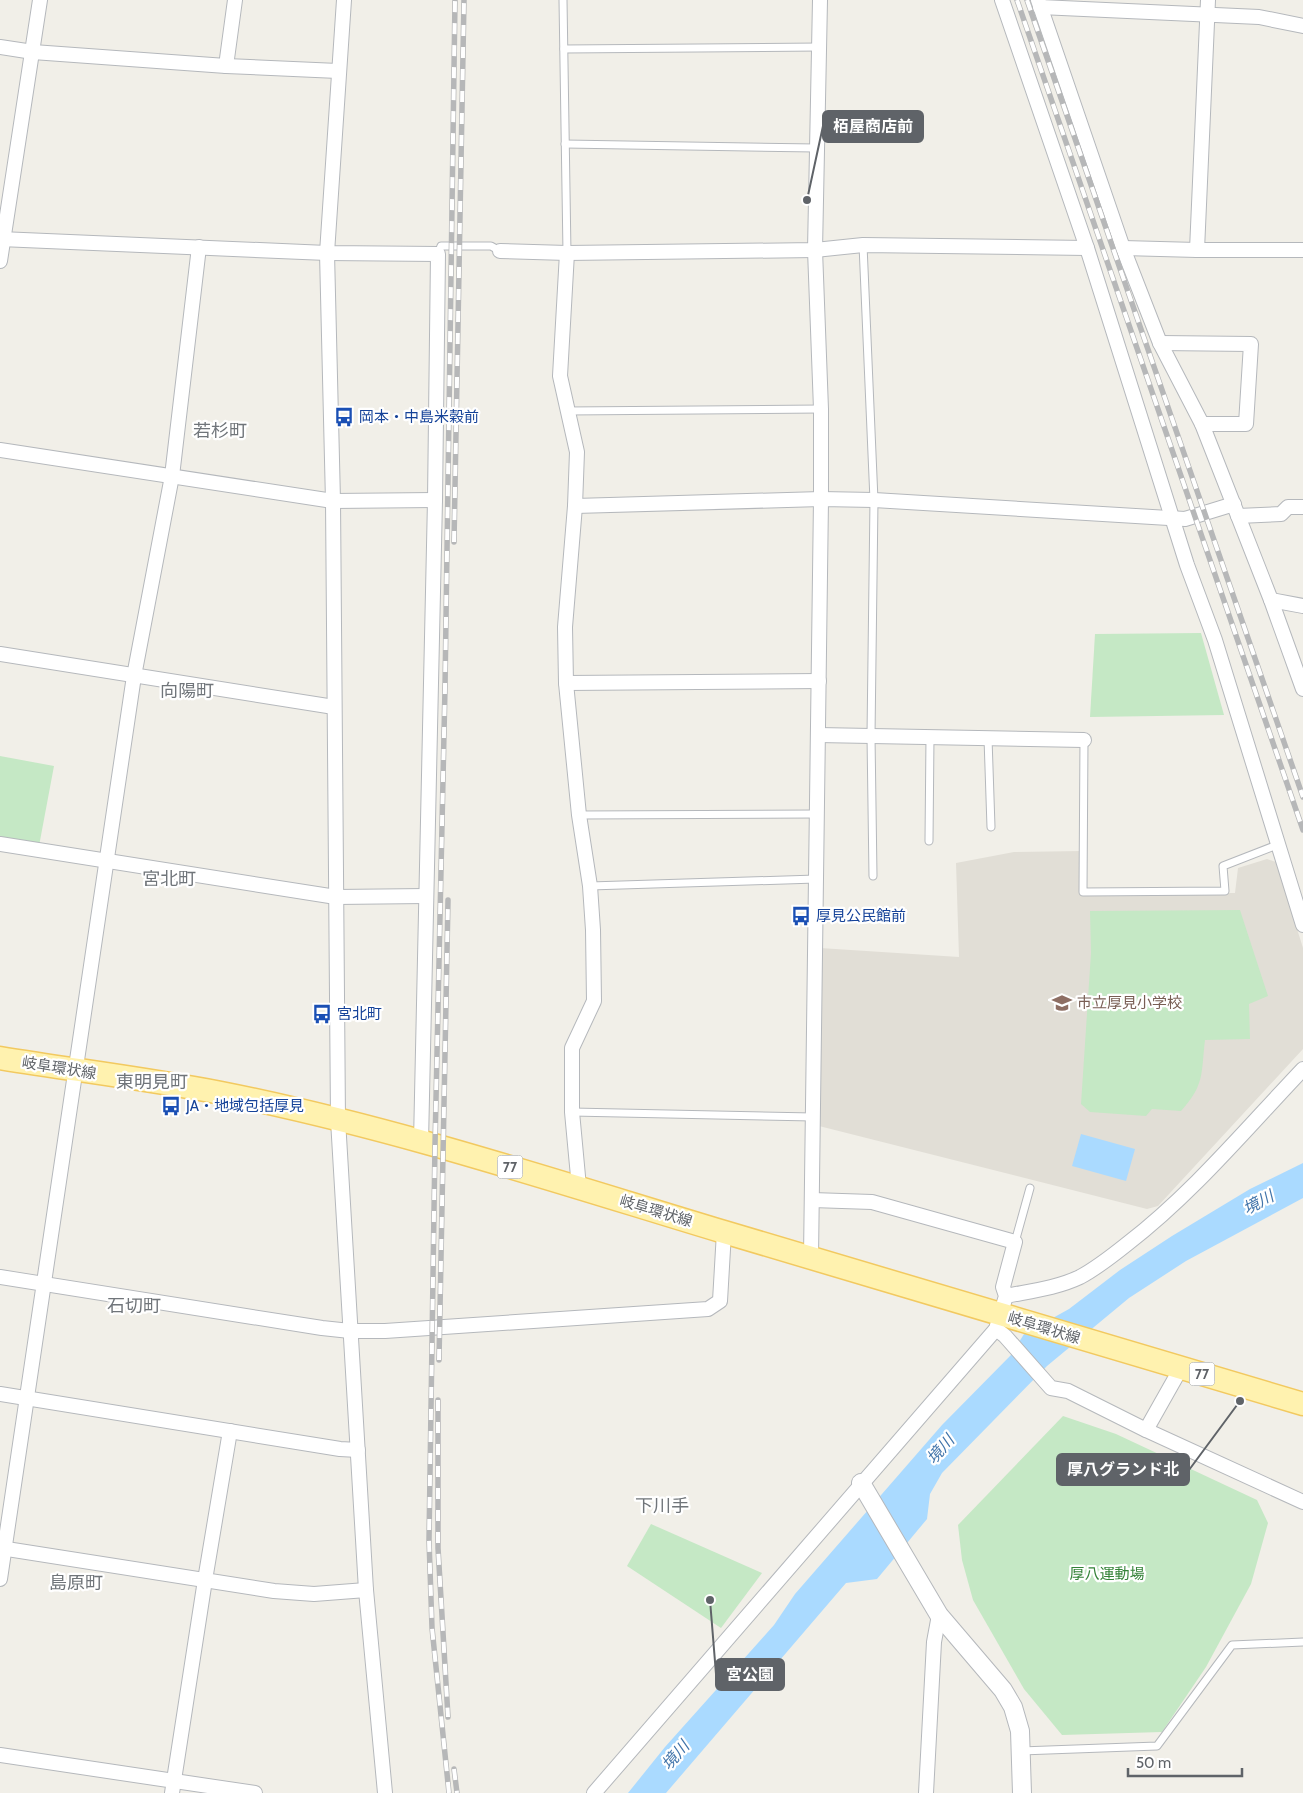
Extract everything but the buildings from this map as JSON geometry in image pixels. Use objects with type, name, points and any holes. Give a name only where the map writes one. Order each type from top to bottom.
[{"type":"main road","name":"岐阜環状線","points":[[0,1058],[220,1093],[338,1120],[421,1142],[579,1187],[811,1257],[1003,1319],[1303,1404]]},
{"type":"street","points":[[0,261],[40,0]]},
{"type":"street","points":[[226,66],[235,0]]},
{"type":"street","points":[[344,0],[327,253],[333,501],[338,1120],[366,1590],[385,1793]]},
{"type":"street","points":[[811,1257],[821,499],[821,409],[815,250],[820,0]]},
{"type":"street","points":[[1002,0],[1087,248],[1187,565],[1215,640],[1303,925]]},
{"type":"street","points":[[1197,250],[1208,0]]},
{"type":"street","points":[[1303,26],[1259,18],[1039,4],[1124,248],[1160,343],[1202,424],[1272,600],[1303,689]]},
{"type":"street","points":[[0,48],[226,66],[338,71]]},
{"type":"street","points":[[2,240],[327,253],[438,254],[435,500],[421,1142]]},
{"type":"street","points":[[500,251],[567,253],[815,250],[863,245],[1087,248]]},
{"type":"street","points":[[0,1580],[2,1549],[45,1284],[134,676],[172,476],[199,247]]},
{"type":"street","points":[[1124,248],[1303,250]]},
{"type":"street","points":[[567,253],[560,376],[577,452],[575,506],[565,628],[566,683],[579,815],[590,886],[594,1001],[572,1048],[572,1112],[579,1187]]},
{"type":"street","points":[[1160,343],[1251,344],[1246,424],[1202,424]]},
{"type":"street","points":[[0,450],[333,501],[435,500]]},
{"type":"street","points":[[575,506],[821,499],[874,500],[1174,519],[1185,519],[1236,510],[1281,514],[1288,508],[1303,507]]},
{"type":"street","points":[[1272,600],[1303,606]]},
{"type":"street","points":[[0,654],[334,707]]},
{"type":"street","points":[[566,683],[819,681]]},
{"type":"street","points":[[818,735],[1084,740]]},
{"type":"street","points":[[0,844],[336,897],[426,896]]},
{"type":"street","points":[[594,1793],[865,1489],[1003,1319],[1057,1286],[1080,1276],[1113,1255],[1154,1223],[1182,1197],[1303,1069]]},
{"type":"street","points":[[812,1200],[872,1202],[1015,1242],[1003,1287],[1003,1319],[1051,1388],[1068,1391],[1146,1430],[1303,1502]]},
{"type":"street","points":[[0,1277],[322,1328],[350,1331],[385,1331],[708,1309],[720,1302],[724,1232]]},
{"type":"street","points":[[1146,1430],[1181,1368]]},
{"type":"street","points":[[0,1394],[340,1449],[358,1450]]},
{"type":"street","points":[[173,1788],[230,1431]]},
{"type":"street","points":[[865,1489],[939,1615],[1003,1690],[1014,1707],[1020,1731],[1022,1793]]},
{"type":"street","points":[[2,1549],[274,1591],[314,1594],[366,1590]]},
{"type":"street","points":[[926,1793],[934,1642],[939,1615]]},
{"type":"street","points":[[0,1755],[173,1788],[255,1793]]},
{"type":"lane","points":[[563,0],[567,253]]},
{"type":"lane","points":[[564,49],[820,47]]},
{"type":"lane","points":[[565,144],[816,148]]},
{"type":"lane","points":[[863,245],[874,500],[871,736],[873,876]]},
{"type":"lane","points":[[438,254],[441,246],[492,246],[500,251]]},
{"type":"lane","points":[[567,411],[821,409]]},
{"type":"lane","points":[[929,841],[930,737]]},
{"type":"lane","points":[[988,738],[991,827]]},
{"type":"lane","points":[[1084,740],[1083,892],[1225,891],[1223,866],[1277,845]]},
{"type":"lane","points":[[579,815],[817,814]]},
{"type":"lane","points":[[590,886],[816,878]]},
{"type":"lane","points":[[572,1112],[813,1117]]},
{"type":"lane","points":[[1015,1242],[1030,1188]]},
{"type":"lane","points":[[1021,1751],[1157,1746],[1232,1645],[1303,1642]]},
{"type":"shaded area","name":"市立厚見小学校","points":[[1082,851],[1083,893],[1235,893],[1238,868],[1267,859],[1276,862],[1303,948],[1303,1049],[1158,1206],[1147,1209],[819,1126],[820,948],[959,957],[956,863],[1014,852]]},
{"type":"green space","points":[[1201,633],[1224,715],[1090,717],[1095,634]]},
{"type":"green space","points":[[0,756],[54,766],[39,846],[0,840]]},
{"type":"green space","points":[[1240,910],[1268,996],[1249,1004],[1250,1039],[1205,1040],[1202,1070],[1198,1086],[1189,1102],[1181,1111],[1152,1109],[1146,1116],[1090,1112],[1081,1104],[1091,953],[1090,911]]},
{"type":"green space","name":"厚八運動場","points":[[1063,1416],[1116,1434],[1257,1500],[1268,1523],[1251,1584],[1206,1667],[1162,1732],[1062,1735],[1024,1689],[973,1600],[962,1560],[958,1525]]},
{"type":"green space","points":[[651,1524],[762,1573],[721,1628],[627,1566]]},
{"type":"water","points":[[1081,1134],[1135,1149],[1126,1181],[1072,1166]]},
{"type":"water","name":"境川","points":[[1303,1163],[1303,1198],[1186,1261],[1129,1298],[1047,1366],[942,1473],[930,1494],[927,1519],[877,1579],[846,1583],[666,1793],[628,1793],[665,1747],[774,1625],[795,1594],[942,1425],[1011,1355],[1024,1334],[1069,1309],[1120,1270],[1172,1236],[1250,1189]]},
{"type":"railway","points":[[449,1793],[432,1628],[429,1540],[445,688],[455,0]]},
{"type":"railway","points":[[454,542],[464,0]]},
{"type":"railway","points":[[1017,0],[1303,830]]},
{"type":"railway","points":[[1027,0],[1303,797]]},
{"type":"railway","points":[[439,1360],[448,900]]},
{"type":"railway","points":[[438,1400],[438,1548],[448,1717]]},
{"type":"railway","points":[[454,1769],[457,1793]]},
{"type":"place","name":"栢屋商店前","points":[[807,200]]},
{"type":"place","name":"岡本・中島米穀前","points":[[344,417]]},
{"type":"place","name":"厚見公民館前","points":[[801,916]]},
{"type":"place","name":"市立厚見小学校","points":[[1062,1003]]},
{"type":"place","name":"宮北町","points":[[322,1014]]},
{"type":"place","name":"JA・地域包括厚見","points":[[171,1106]]},
{"type":"place","name":"厚八グランド北","points":[[1240,1401]]},
{"type":"place","name":"宮公園","points":[[710,1600]]},
{"type":"district","name":"若杉町","points":[[220,431]]},
{"type":"district","name":"向陽町","points":[[187,691]]},
{"type":"district","name":"宮北町","points":[[169,879]]},
{"type":"district","name":"東明見町","points":[[152,1082]]},
{"type":"district","name":"石切町","points":[[134,1306]]},
{"type":"district","name":"下川手","points":[[662,1506]]},
{"type":"district","name":"島原町","points":[[76,1583]]}]
